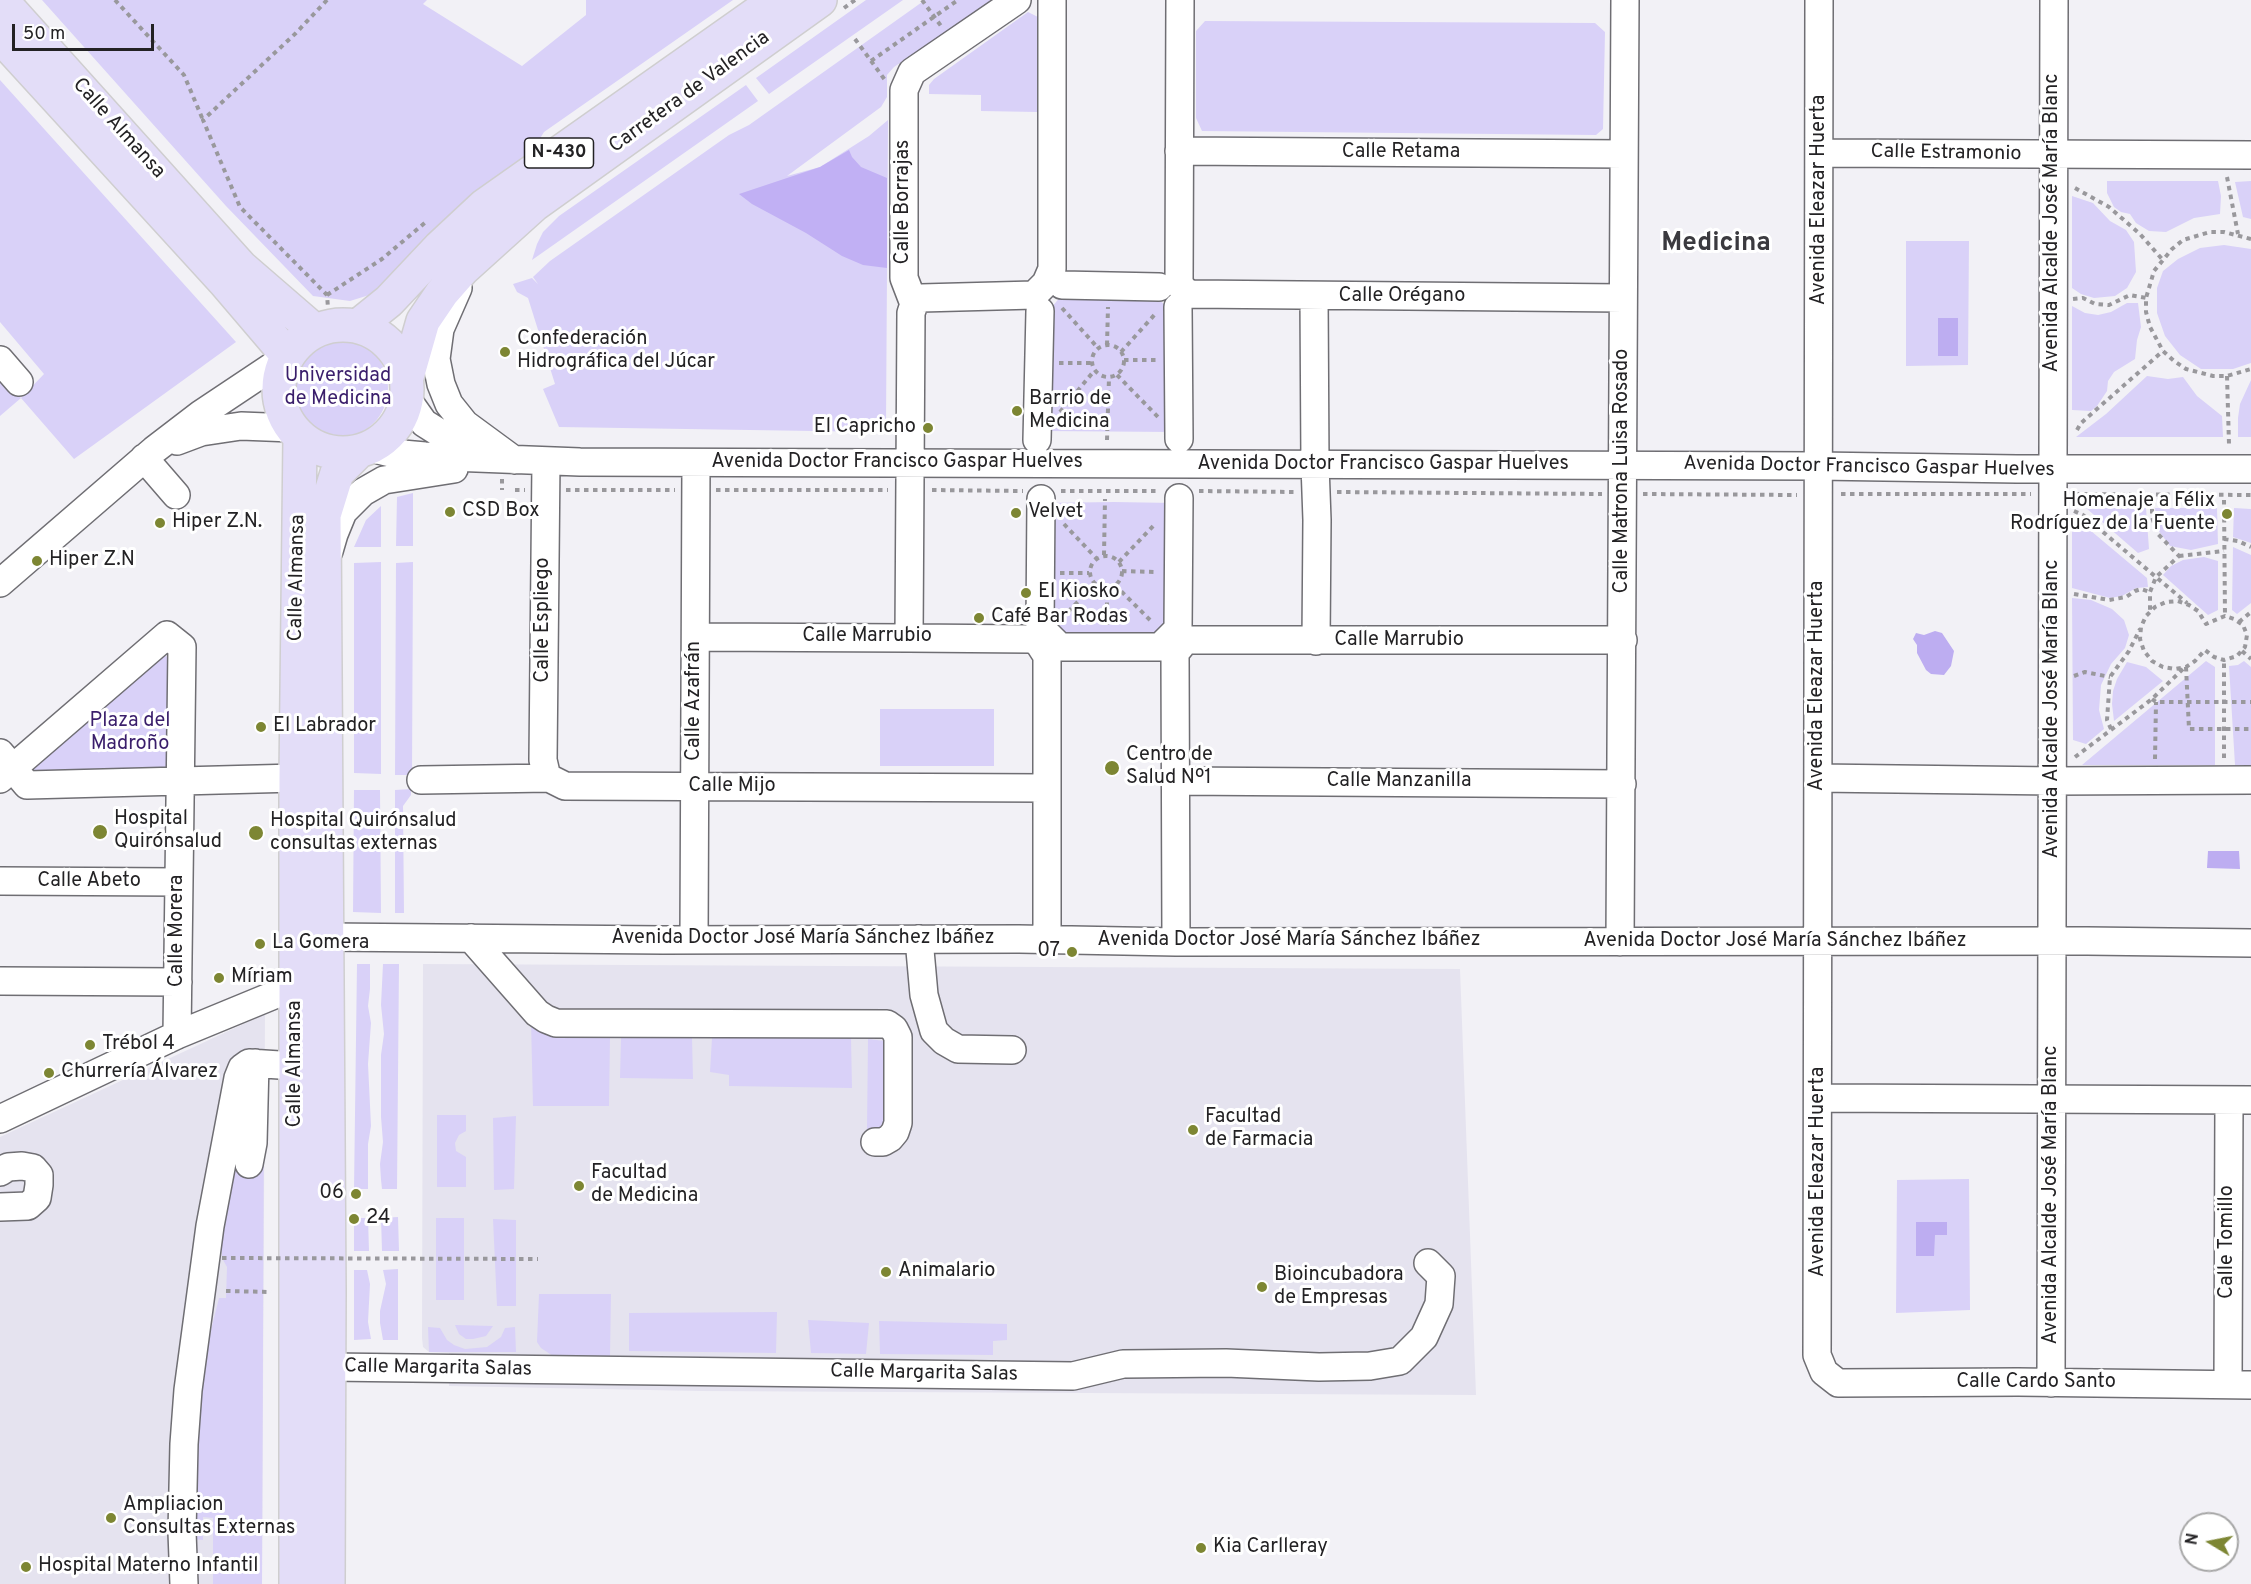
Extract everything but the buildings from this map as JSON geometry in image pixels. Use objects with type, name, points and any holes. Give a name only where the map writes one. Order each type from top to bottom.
[{"type":"main road","name":"Calle Almansa","points":[[2,0],[241,267],[334,328]]},
{"type":"main road","name":"Carretera de Valencia","points":[[334,328],[388,301],[484,206],[776,0]]},
{"type":"main road","name":"Carretera de Valencia","points":[[407,388],[423,321],[463,268],[535,204],[820,0]]},
{"type":"main road","name":"Calle Almansa","points":[[0,36],[224,281],[288,356]]},
{"type":"main road","points":[[334,328],[381,336],[398,354],[407,388],[400,419],[388,436],[364,450],[343,454],[327,452],[313,446],[296,432],[281,404],[280,377],[288,356],[297,344],[334,328]]},
{"type":"main road","name":"Calle Almansa","points":[[296,432],[296,1584]]},
{"type":"main road","name":"Calle Almansa","points":[[328,1584],[329,1367],[324,515],[337,473],[364,450]]},
{"type":"street","points":[[904,90],[912,72],[1017,0]]},
{"type":"street","points":[[1037,440],[1039,363],[1048,298],[1046,283],[1052,269],[1052,0]]},
{"type":"street","points":[[1179,439],[1179,360],[1171,297],[1179,282],[1180,0]]},
{"type":"street","name":"Calle Matrona Luisa Rosado","points":[[1620,942],[1625,0]]},
{"type":"street","name":"Avenida Eleazar Huerta","points":[[1819,0],[1821,153],[1818,466],[1818,1355],[1824,1372]]},
{"type":"street","name":"Avenida Alcalde José María Blanc","points":[[2051,1383],[2054,0]]},
{"type":"street","name":"Calle Borrajas","points":[[904,90],[904,278],[914,304],[911,313],[909,638]]},
{"type":"street","name":"Calle Retama","points":[[1179,151],[1624,154]]},
{"type":"street","name":"Calle Estramonio","points":[[1821,153],[2251,155]]},
{"type":"street","points":[[463,268],[460,284],[440,329],[436,359],[441,384],[449,404],[465,424],[504,459]]},
{"type":"street","name":"Calle Orégano","points":[[914,304],[921,298],[1048,298],[1109,286],[1171,297],[1191,294],[1623,298]]},
{"type":"street","points":[[1314,296],[1316,641]]},
{"type":"street","points":[[0,583],[149,454],[201,414],[288,356]]},
{"type":"street","points":[[0,360],[19,382]]},
{"type":"street","name":"Avenida Doctor Francisco Gaspar Huelves","points":[[407,388],[424,423],[451,440],[504,459]]},
{"type":"street","points":[[149,454],[201,432],[241,426],[296,432]]},
{"type":"street","name":"Avenida Doctor Francisco Gaspar Huelves","points":[[364,450],[425,456],[546,461],[696,463],[1622,465],[2251,470]]},
{"type":"street","points":[[149,454],[176,495]]},
{"type":"street","name":"Calle Almansa","points":[[324,580],[334,534],[343,512],[363,492],[384,480],[504,459]]},
{"type":"street","name":"Calle Espliego","points":[[546,461],[543,760],[549,778]]},
{"type":"street","name":"Calle Azafrán","points":[[694,939],[696,463]]},
{"type":"street","points":[[1041,493],[1040,627],[1047,656],[1047,939]]},
{"type":"street","points":[[1176,942],[1175,653],[1173,643],[1178,629],[1179,493]]},
{"type":"street","name":"Calle Morera","points":[[4,767],[167,635],[182,647],[177,1035]]},
{"type":"street","name":"Calle Marrubio","points":[[696,637],[1043,638],[1060,647],[1160,647],[1190,640],[1623,640]]},
{"type":"street","points":[[4,767],[27,785],[296,778]]},
{"type":"street","name":"Calle Mijo","points":[[421,780],[549,778],[565,786],[1046,788]]},
{"type":"street","points":[[1818,778],[2054,781],[2251,780]]},
{"type":"street","name":"Calle Manzanilla","points":[[1176,781],[1622,784]]},
{"type":"street","name":"Calle Abeto","points":[[0,881],[178,882]]},
{"type":"street","name":"Avenida Doctor José María Sánchez Ibáñez","points":[[326,937],[1047,939],[1176,942],[2053,941],[2251,943]]},
{"type":"street","points":[[471,938],[537,1013],[556,1023],[887,1024],[894,1029],[898,1037],[898,1124],[896,1132],[890,1138],[883,1142],[875,1142]]},
{"type":"street","points":[[919,939],[924,995],[934,1031],[944,1041],[958,1049],[1012,1050]]},
{"type":"street","points":[[0,981],[178,982]]},
{"type":"street","points":[[0,1119],[177,1035],[296,986]]},
{"type":"street","points":[[184,1584],[181,1444],[191,1342],[238,1078],[242,1068],[249,1063],[295,1066]]},
{"type":"street","points":[[249,1164],[253,1143],[255,1063]]},
{"type":"street","points":[[1819,1098],[2240,1100]]},
{"type":"street","name":"Calle Tomillo","points":[[2239,1384],[2240,1100]]},
{"type":"street","points":[[0,1172],[9,1167],[33,1168],[39,1175],[39,1185],[37,1198],[28,1206],[0,1207]]},
{"type":"street","name":"Calle Margarita Salas","points":[[329,1367],[1073,1376],[1123,1364],[1226,1363],[1319,1367],[1370,1366],[1400,1361],[1424,1337],[1439,1304],[1441,1276],[1428,1263]]},
{"type":"street","name":"Calle Cardo Santo","points":[[1824,1372],[1838,1383],[2239,1384]]},
{"type":"path","points":[[115,0],[184,75],[240,207],[327,295],[334,328]]},
{"type":"path","points":[[202,120],[297,33],[327,0]]},
{"type":"path","points":[[922,0],[954,43]]},
{"type":"path","points":[[871,61],[958,0]]},
{"type":"path","points":[[855,39],[888,85],[904,90]]},
{"type":"path","points":[[2226,170],[2238,234]]},
{"type":"path","points":[[2072,186],[2109,207],[2140,234],[2162,259]]},
{"type":"path","points":[[2251,239],[2238,234],[2210,232],[2183,240],[2162,259],[2151,278],[2146,298],[2150,327],[2163,351],[2186,369],[2199,374],[2227,376],[2251,369]]},
{"type":"path","points":[[1107,345],[1109,286]]},
{"type":"path","points":[[2064,301],[2083,298],[2095,304],[2109,305],[2130,295],[2146,298]]},
{"type":"path","points":[[1121,352],[1171,297]]},
{"type":"path","points":[[1048,298],[1098,348]]},
{"type":"path","points":[[1107,345],[1115,346],[1121,352],[1124,360],[1122,369],[1117,375],[1109,378],[1094,371],[1091,363],[1093,354],[1098,348],[1107,345]]},
{"type":"path","points":[[2075,432],[2081,423],[2163,351]]},
{"type":"path","points":[[1124,360],[1179,360]]},
{"type":"path","points":[[1039,363],[1091,363]]},
{"type":"path","points":[[1037,440],[1094,371]]},
{"type":"path","points":[[1117,375],[1179,439]]},
{"type":"path","points":[[2227,376],[2229,444]]},
{"type":"path","points":[[1107,440],[1109,378]]},
{"type":"path","points":[[562,490],[677,490]]},
{"type":"path","points":[[715,490],[897,490]]},
{"type":"path","points":[[926,490],[1041,493],[1306,492]]},
{"type":"path","points":[[1334,492],[1604,494]]},
{"type":"path","points":[[1041,493],[1096,558]]},
{"type":"path","points":[[1119,562],[1179,493]]},
{"type":"path","points":[[1641,494],[1799,495]]},
{"type":"path","points":[[1834,494],[2035,494]]},
{"type":"path","points":[[2070,494],[2251,495]]},
{"type":"path","points":[[1104,555],[1105,499]]},
{"type":"path","points":[[2152,500],[2152,517],[2157,533],[2179,556]]},
{"type":"path","points":[[2224,500],[2225,616]]},
{"type":"path","points":[[2065,507],[2083,515],[2198,611],[2206,624],[2225,616],[2234,619],[2243,625],[2248,639],[2245,647],[2237,656],[2224,660],[2214,657],[2205,650],[2152,699],[2073,759]]},
{"type":"path","points":[[2224,539],[2238,541],[2251,547]]},
{"type":"path","points":[[2111,729],[2107,720],[2110,677],[2128,651],[2150,611],[2150,592],[2156,577],[2179,556],[2224,551]]},
{"type":"path","points":[[1104,555],[1113,557],[1119,562],[1122,571],[1115,585],[1107,588],[1095,584],[1089,573],[1096,558],[1104,555]]},
{"type":"path","points":[[1122,571],[1179,572]]},
{"type":"path","points":[[1043,638],[1095,584]]},
{"type":"path","points":[[1115,585],[1173,643]]},
{"type":"path","points":[[1106,647],[1107,588]]},
{"type":"path","points":[[2064,595],[2082,595],[2109,600],[2126,597],[2141,589],[2150,592]]},
{"type":"path","points":[[2150,611],[2166,602],[2178,601],[2189,605]]},
{"type":"path","points":[[2239,622],[2251,612]]},
{"type":"path","points":[[2141,627],[2142,645],[2152,661],[2163,667],[2175,669],[2186,667]]},
{"type":"path","points":[[2242,651],[2251,658]]},
{"type":"path","points":[[2224,660],[2224,765]]},
{"type":"path","points":[[2186,667],[2189,729],[2251,729]]},
{"type":"path","points":[[2065,680],[2085,672],[2110,677]]},
{"type":"path","points":[[2152,699],[2156,702],[2251,702]]},
{"type":"path","points":[[2155,768],[2156,702]]},
{"type":"path","points":[[222,1258],[538,1259]]},
{"type":"path","points":[[226,1291],[264,1292]]},
{"type":"shaded area","points":[[849,150],[861,167],[887,178],[887,268],[863,265],[842,256],[806,233],[752,204],[739,194],[820,167]]},
{"type":"shaded area","points":[[1938,318],[1958,318],[1958,356],[1938,356]]},
{"type":"shaded area","points":[[1935,631],[1942,633],[1954,651],[1951,666],[1944,675],[1931,674],[1926,670],[1913,639],[1916,633],[1924,635]]},
{"type":"shaded area","points":[[2208,851],[2239,851],[2240,869],[2207,868]]},
{"type":"shaded area","points":[[423,964],[1460,969],[1476,1395],[699,1391],[449,1386],[449,1353],[429,1352],[423,1347],[422,1338]]},
{"type":"shaded area","points":[[265,1014],[262,1584],[0,1584],[0,1137]]},
{"type":"shaded area","points":[[1916,1222],[1947,1222],[1947,1235],[1935,1235],[1934,1256],[1916,1256]]},
{"type":"green space","points":[[42,0],[427,0],[423,4],[522,66],[586,15],[586,0],[733,0],[544,132],[526,161],[379,292],[350,301],[313,296],[226,206]]},
{"type":"green space","points":[[866,0],[903,0],[769,94],[756,78]]},
{"type":"green space","points":[[925,0],[993,0],[894,67],[887,75],[887,97],[881,107],[787,176],[820,167],[869,136],[888,120],[886,424],[877,432],[559,427],[543,389],[555,384],[528,298],[517,292],[513,284],[532,278],[538,284],[533,277],[550,261],[729,135],[749,125]]},
{"type":"green space","points":[[1028,12],[1038,17],[1037,112],[981,111],[981,95],[929,94],[929,85],[934,79]]},
{"type":"green space","points":[[1205,21],[1595,23],[1605,32],[1603,129],[1596,135],[1202,131],[1196,118],[1196,31]]},
{"type":"green space","points":[[0,80],[236,342],[74,459],[21,398],[44,374],[0,322]]},
{"type":"green space","points":[[746,85],[758,101],[532,260],[543,232],[559,216]]},
{"type":"green space","points":[[2107,181],[2218,181],[2221,196],[2220,214],[2194,218],[2166,232],[2149,231],[2136,223],[2130,214],[2114,207],[2107,193]]},
{"type":"green space","points":[[2251,181],[2251,219],[2243,217],[2235,182]]},
{"type":"green space","points":[[2072,196],[2093,203],[2110,221],[2126,230],[2134,242],[2136,272],[2127,288],[2115,296],[2094,298],[2072,288]]},
{"type":"green space","points":[[1906,241],[1969,241],[1968,365],[1906,366]]},
{"type":"green space","points":[[2224,245],[2251,249],[2251,363],[2233,369],[2201,369],[2180,355],[2165,336],[2157,313],[2157,288],[2163,271],[2178,259],[2200,248]]},
{"type":"green space","points":[[1065,291],[1150,292],[1165,305],[1172,432],[1045,431],[1043,318]]},
{"type":"green space","points":[[2127,303],[2138,303],[2141,327],[2135,359],[2114,372],[2108,381],[2107,391],[2091,411],[2072,410],[2072,306],[2085,313],[2098,315],[2111,312]]},
{"type":"green space","name":"Universidad de Medicina","points":[[338,338],[357,342],[374,352],[384,369],[388,388],[384,407],[374,424],[357,434],[338,438],[319,434],[302,424],[292,407],[288,388],[292,369],[302,352],[319,342]]},
{"type":"green space","points":[[0,375],[21,398],[0,416]]},
{"type":"green space","points":[[2147,376],[2168,379],[2183,377],[2197,396],[2222,416],[2223,437],[2076,437],[2106,414]]},
{"type":"green space","points":[[2251,380],[2251,437],[2238,437],[2240,404]]},
{"type":"green space","points":[[413,493],[413,546],[396,546],[397,497]]},
{"type":"green space","points":[[1043,503],[1174,503],[1173,622],[1148,642],[1060,641],[1044,620]]},
{"type":"green space","points":[[381,506],[381,547],[354,547],[366,520]]},
{"type":"green space","points":[[2086,508],[2146,508],[2149,549],[2138,553]]},
{"type":"green space","points":[[2155,508],[2217,508],[2218,544],[2191,550],[2170,546],[2158,530]]},
{"type":"green space","points":[[2234,508],[2251,509],[2251,543],[2233,537]]},
{"type":"green space","points":[[2072,515],[2147,578],[2148,587],[2136,588],[2122,596],[2110,598],[2072,588]]},
{"type":"green space","points":[[2233,547],[2251,555],[2251,603],[2237,614],[2232,610]]},
{"type":"green space","points":[[2204,557],[2218,561],[2218,610],[2208,615],[2163,575],[2171,566],[2183,560]]},
{"type":"green space","points":[[381,562],[381,774],[354,773],[354,563]]},
{"type":"green space","points":[[413,562],[412,775],[395,775],[396,563]]},
{"type":"green space","points":[[2072,598],[2091,600],[2112,609],[2124,620],[2129,635],[2125,648],[2111,664],[2101,685],[2099,710],[2104,729],[2086,744],[2073,740]]},
{"type":"green space","name":"Plaza del Madroño","points":[[160,653],[175,661],[172,768],[36,776],[30,761]]},
{"type":"green space","points":[[2206,661],[2215,667],[2215,765],[2082,765]]},
{"type":"green space","points":[[2244,661],[2251,667],[2251,765],[2235,765],[2229,666],[2238,665]]},
{"type":"green space","points":[[2127,662],[2146,667],[2163,681],[2114,721],[2113,691]]},
{"type":"green space","points":[[880,709],[994,709],[994,766],[880,766]]},
{"type":"green space","points":[[411,789],[411,795],[403,806],[404,913],[395,913],[395,790]]},
{"type":"green space","points":[[354,790],[380,790],[381,913],[353,912]]},
{"type":"green space","points":[[357,964],[370,964],[368,1006],[371,1023],[368,1064],[371,1126],[368,1144],[368,1189],[354,1189]]},
{"type":"green space","points":[[383,964],[399,964],[397,1189],[382,1189],[380,1164],[383,1142],[381,1055],[384,1034],[381,1005]]},
{"type":"green space","points":[[531,1021],[541,1030],[557,1037],[610,1037],[609,1106],[533,1106]]},
{"type":"green space","points":[[621,1038],[692,1038],[693,1079],[620,1078]]},
{"type":"green space","points":[[712,1038],[851,1038],[852,1088],[729,1086],[729,1075],[710,1072]]},
{"type":"green space","points":[[868,1039],[885,1041],[885,1129],[867,1130]]},
{"type":"green space","points":[[264,1098],[262,1584],[213,1584],[213,1518],[203,1517],[203,1540],[192,1539],[197,1422],[209,1338],[219,1298],[226,1298],[227,1267],[220,1249],[229,1175]]},
{"type":"green space","points":[[437,1115],[466,1115],[466,1131],[459,1135],[455,1143],[456,1151],[466,1157],[466,1187],[437,1187]]},
{"type":"green space","points":[[516,1116],[514,1189],[494,1190],[493,1118]]},
{"type":"green space","points":[[1969,1179],[1970,1310],[1896,1313],[1897,1180]]},
{"type":"green space","points":[[398,1217],[399,1251],[382,1251],[381,1218]]},
{"type":"green space","points":[[354,1218],[368,1218],[369,1251],[354,1251]]},
{"type":"green space","points":[[436,1218],[464,1218],[464,1300],[436,1300]]},
{"type":"green space","points":[[493,1219],[516,1220],[516,1306],[497,1306]]},
{"type":"green space","points":[[398,1269],[398,1340],[383,1340],[380,1311],[386,1284],[383,1270]]},
{"type":"green space","points":[[354,1270],[367,1270],[370,1284],[368,1322],[371,1339],[354,1340]]},
{"type":"green space","points":[[539,1294],[611,1294],[610,1356],[553,1356],[541,1348],[537,1342]]},
{"type":"green space","points":[[777,1312],[776,1353],[629,1351],[629,1313]]},
{"type":"green space","points":[[808,1320],[869,1323],[866,1354],[811,1353]]},
{"type":"green space","points":[[879,1321],[1007,1324],[1007,1340],[993,1341],[993,1355],[880,1354]]},
{"type":"green space","points":[[455,1325],[493,1326],[486,1336],[466,1339],[459,1334]]},
{"type":"green space","points":[[428,1327],[440,1328],[447,1340],[465,1349],[487,1347],[501,1337],[505,1328],[515,1327],[516,1352],[429,1352]]},
{"type":"place","name":"Confederación Hidrográfica del Júcar","points":[[505,352]]},
{"type":"place","name":"Barrio de Medicina","points":[[1017,411]]},
{"type":"place","name":"El Capricho","points":[[928,428]]},
{"type":"place","name":"CSD Box","points":[[450,512]]},
{"type":"place","name":"Velvet","points":[[1016,513]]},
{"type":"place","name":"Homenaje a Félix Rodríguez de la Fuente","points":[[2227,514]]},
{"type":"place","name":"Hiper Z.N.","points":[[160,523]]},
{"type":"place","name":"Hiper Z.N","points":[[37,561]]},
{"type":"place","name":"El Kiosko","points":[[1026,593]]},
{"type":"place","name":"Café Bar Rodas","points":[[979,618]]},
{"type":"place","name":"El Labrador","points":[[261,727]]},
{"type":"place","name":"Centro de Salud Nº1","points":[[1112,768]]},
{"type":"place","name":"Hospital Quirónsalud","points":[[100,832]]},
{"type":"place","name":"Hospital Quirónsalud consultas externas","points":[[256,833]]},
{"type":"place","name":"La Gomera","points":[[260,944]]},
{"type":"place","name":"07","points":[[1072,952]]},
{"type":"place","name":"Míriam","points":[[219,978]]},
{"type":"place","name":"Trébol 4","points":[[90,1045]]},
{"type":"place","name":"Churrería Álvarez","points":[[49,1073]]},
{"type":"place","name":"Facultad de Farmacia","points":[[1193,1130]]},
{"type":"place","name":"Facultad de Medicina","points":[[579,1186]]},
{"type":"place","name":"06","points":[[356,1194]]},
{"type":"place","name":"24","points":[[354,1219]]},
{"type":"place","name":"Animalario","points":[[886,1272]]},
{"type":"place","name":"Bioincubadora de Empresas","points":[[1262,1287]]},
{"type":"place","name":"Ampliacion Consultas Externas","points":[[111,1518]]},
{"type":"place","name":"Kia Carlleray","points":[[1201,1548]]},
{"type":"place","name":"Hospital Materno Infantil","points":[[26,1567]]},
{"type":"district","name":"Medicina","points":[[1716,245]]}]
